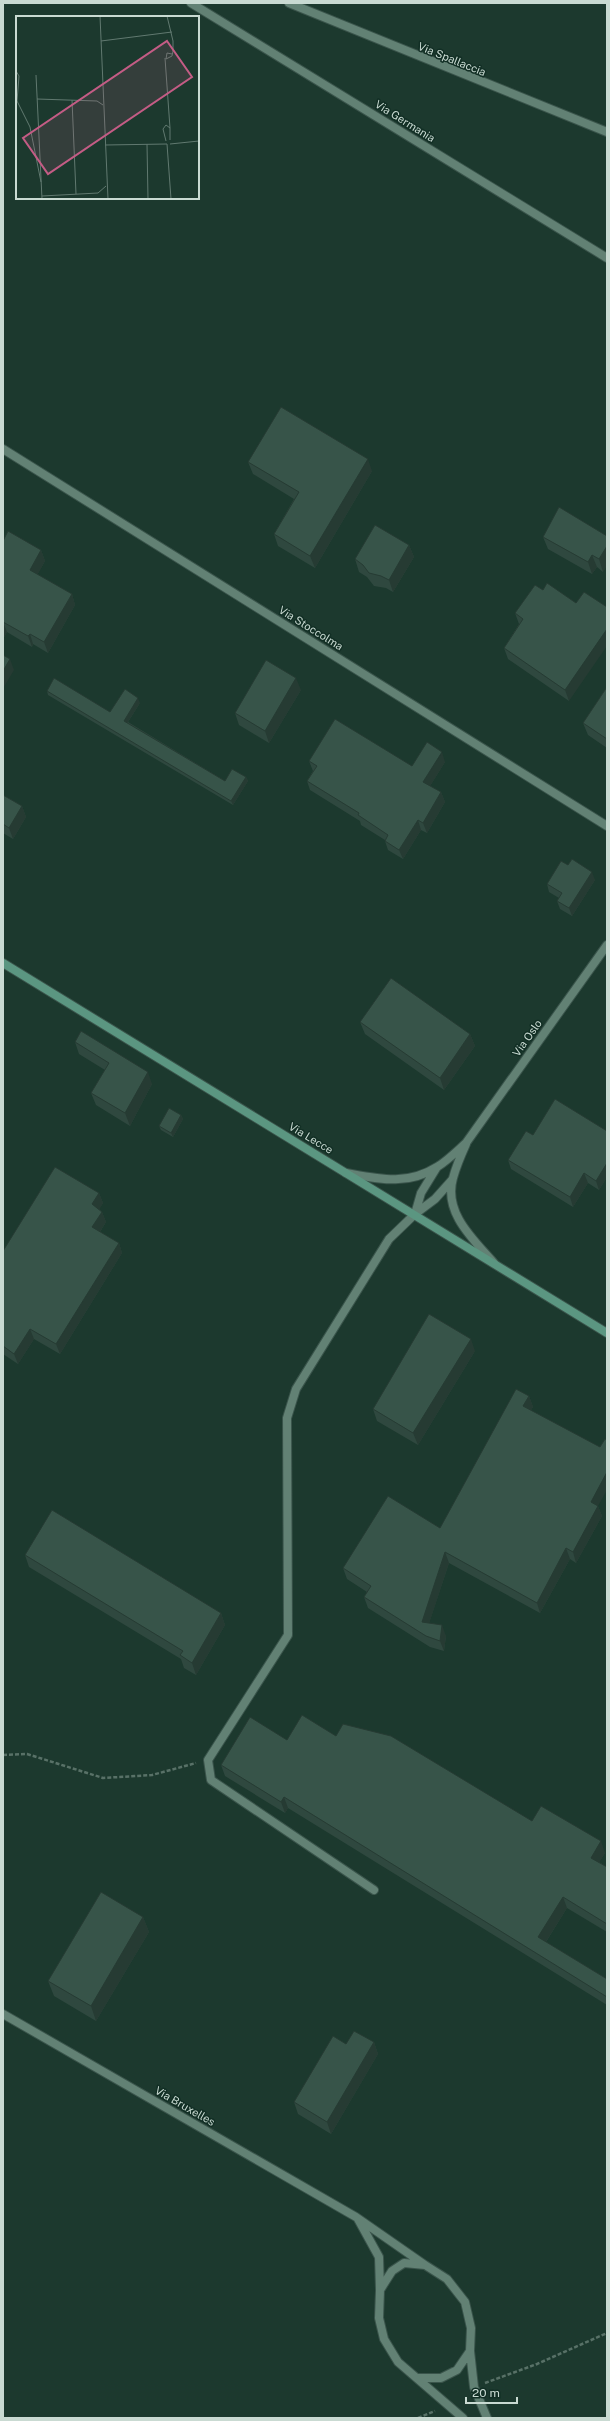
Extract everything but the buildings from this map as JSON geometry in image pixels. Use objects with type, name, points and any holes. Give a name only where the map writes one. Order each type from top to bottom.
[{"type":"main road","name":"Via Lecce","points":[[3,963],[607,1333]]},
{"type":"street","name":"Via Germania","points":[[191,3],[607,258]]},
{"type":"street","name":"Via Spallaccia","points":[[289,3],[607,132]]},
{"type":"street","name":"Via Stoccolma","points":[[3,449],[607,826]]},
{"type":"street","name":"Via Oslo","points":[[466,1143],[607,945]]},
{"type":"street","points":[[346,1173],[384,1179],[409,1180],[437,1167],[466,1143]]},
{"type":"street","points":[[466,1143],[452,1180],[452,1203],[461,1226],[498,1267]]},
{"type":"street","points":[[415,1214],[421,1193],[437,1167]]},
{"type":"street","points":[[374,1890],[211,1780],[208,1760],[288,1635],[287,1418],[296,1389],[389,1239],[415,1214],[435,1199],[452,1180]]},
{"type":"street","name":"Via Bruxelles","points":[[3,2014],[356,2216],[425,2265]]},
{"type":"street","points":[[356,2216],[379,2257],[379,2318],[384,2339],[398,2362],[418,2378],[447,2406],[463,2418]]},
{"type":"street","points":[[380,2290],[392,2271],[404,2263],[425,2265],[447,2279],[465,2302],[471,2328],[470,2351],[474,2387],[487,2418]]},
{"type":"street","points":[[418,2378],[441,2378],[457,2370],[470,2351]]},
{"type":"path","points":[[3,1755],[27,1754],[103,1778],[152,1775],[208,1760]]},
{"type":"path","points":[[474,2387],[537,2364],[607,2333]]},
{"type":"path","points":[[418,2418],[447,2406]]}]
